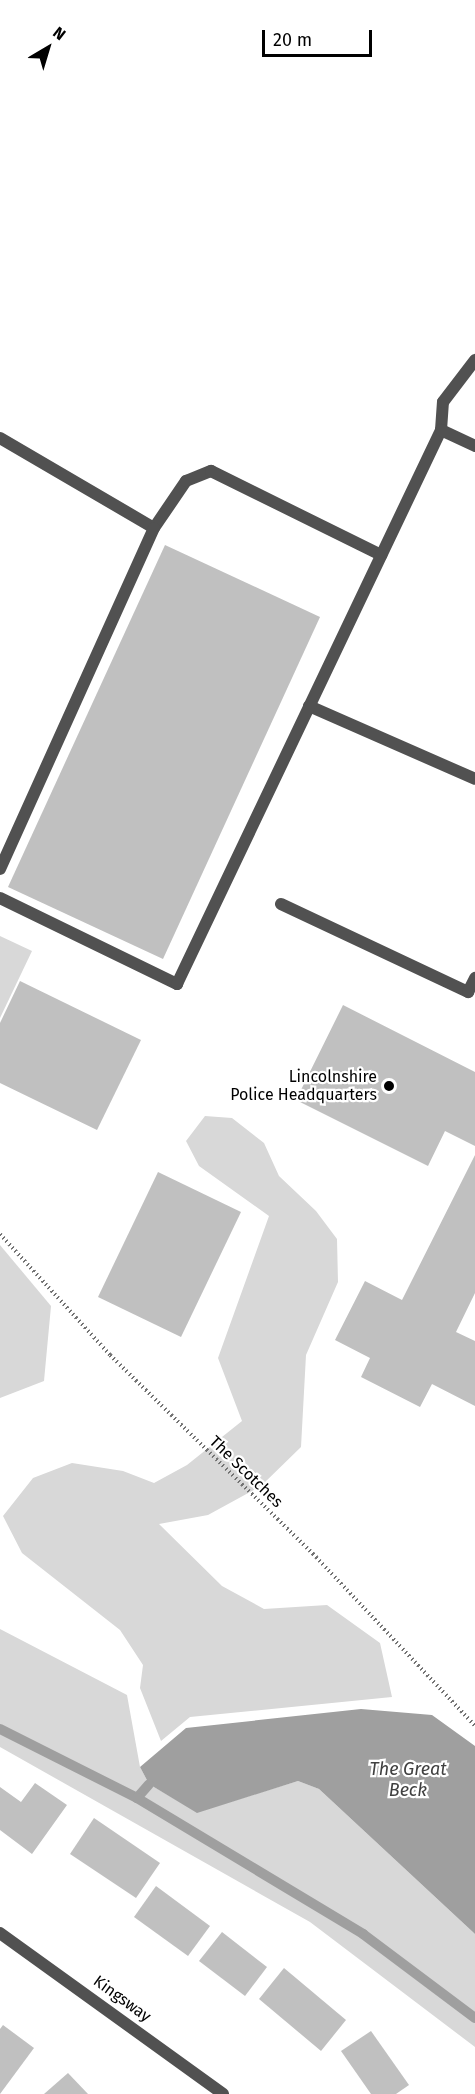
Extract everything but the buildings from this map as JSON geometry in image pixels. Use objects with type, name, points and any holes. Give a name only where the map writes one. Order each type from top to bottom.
[{"type":"street","points":[[0,898],[177,984],[441,430],[443,402],[475,360]]},
{"type":"street","points":[[441,430],[475,446]]},
{"type":"street","points":[[0,438],[154,528]]},
{"type":"street","points":[[0,869],[154,528],[186,481],[211,471],[381,555]]},
{"type":"street","points":[[309,706],[475,778]]},
{"type":"street","points":[[281,904],[468,992],[475,978]]},
{"type":"street","name":"Kingsway","points":[[0,1933],[223,2094]]},
{"type":"path","name":"The Scotches","points":[[0,1234],[110,1355],[316,1557],[475,1726]]},
{"type":"shaded area","points":[[0,936],[32,951],[0,1018]]},
{"type":"shaded area","points":[[205,1116],[232,1118],[264,1143],[279,1176],[316,1211],[337,1239],[338,1282],[306,1355],[301,1447],[261,1486],[208,1515],[159,1524],[222,1586],[264,1609],[327,1605],[380,1643],[392,1697],[190,1717],[161,1741],[140,1688],[143,1665],[120,1630],[22,1553],[3,1516],[33,1478],[72,1463],[123,1471],[154,1483],[187,1465],[242,1421],[218,1358],[269,1216],[199,1166],[186,1141]]},
{"type":"shaded area","points":[[0,1245],[51,1306],[44,1381],[0,1398]]},
{"type":"shaded area","points":[[0,1629],[127,1695],[140,1767],[149,1784],[197,1812],[298,1781],[319,1789],[475,1934],[475,2047],[310,1922],[0,1747]]},
{"type":"water","name":"The Great Beck","points":[[361,1709],[432,1715],[475,1746],[475,1934],[319,1789],[298,1781],[197,1813],[149,1784],[140,1767],[186,1728]]},
{"type":"waterway","name":"The Great Beck","points":[[0,1729],[137,1798],[149,1784]]},
{"type":"waterway","name":"The Great Beck","points":[[137,1798],[363,1934],[475,2018]]},
{"type":"place","name":"Lincolnshire Police Headquarters","points":[[389,1086]]}]
